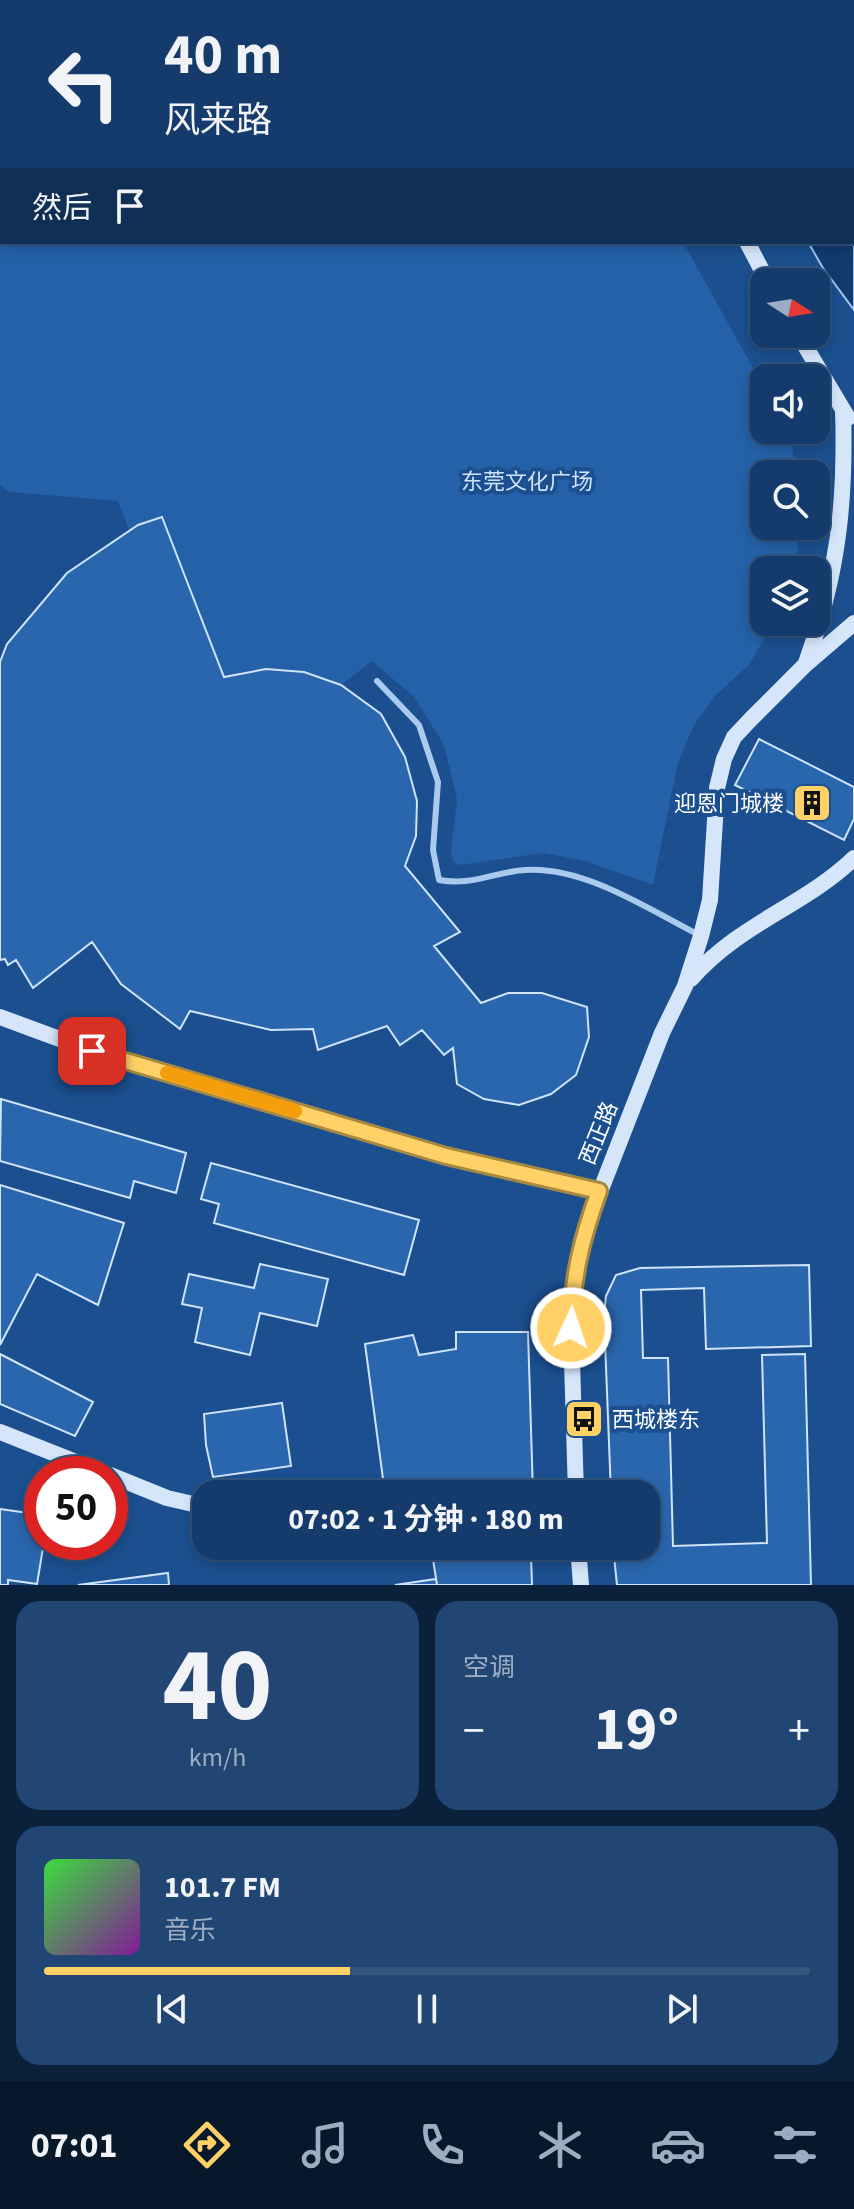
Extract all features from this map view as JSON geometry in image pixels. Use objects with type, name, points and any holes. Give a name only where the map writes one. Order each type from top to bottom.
[{"type":"main road","points":[[748,244],[761,268]]},
{"type":"main road","points":[[806,348],[854,427]]},
{"type":"main road","points":[[804,666],[822,616],[835,557],[845,472],[843,410]]},
{"type":"main road","name":"西正路","points":[[576,1480],[571,1328],[573,1287],[582,1238],[662,1033],[685,986],[701,936],[710,900],[717,788],[724,759],[734,737],[804,666],[854,623]]},
{"type":"main road","name":"西正路","points":[[685,986],[712,956],[735,938],[828,879],[854,858]]},
{"type":"main road","points":[[0,1017],[92,1051],[446,1156],[599,1191]]},
{"type":"main road","points":[[0,1432],[60,1456]]},
{"type":"main road","points":[[128,1483],[192,1504]]},
{"type":"main road","points":[[579,1560],[581,1585]]},
{"type":"lane","points":[[377,681],[419,725],[438,782],[433,850],[439,880],[459,884],[525,870],[559,874],[596,883],[701,936]]},
{"type":"green space","name":"东莞文化广场","points":[[0,244],[684,244],[751,364],[750,444],[792,444],[794,460],[750,460],[750,540],[798,540],[797,556],[750,556],[750,636],[766,636],[748,666],[716,695],[694,725],[678,763],[653,885],[585,861],[543,853],[460,865],[453,861],[451,850],[457,800],[444,745],[414,697],[372,661],[341,685],[283,670],[224,677],[162,517],[129,530],[118,501],[9,492],[0,485]]},
{"type":"shaded area","points":[[809,244],[854,244],[854,310],[830,277],[830,268],[823,268]]},
{"type":"building","points":[[162,517],[224,677],[266,669],[304,672],[341,685],[381,714],[405,757],[417,801],[416,836],[405,866],[460,932],[434,946],[481,1003],[508,993],[542,993],[587,1007],[589,1037],[576,1075],[551,1094],[519,1105],[484,1099],[457,1084],[453,1048],[444,1055],[422,1030],[400,1045],[387,1026],[318,1050],[313,1029],[271,1030],[190,1011],[180,1029],[121,984],[92,942],[33,988],[16,960],[8,965],[5,959],[0,960],[0,662],[7,644],[67,573],[138,525]]},
{"type":"building","name":"迎恩门城楼","points":[[759,739],[854,787],[854,819],[844,840],[735,785]]},
{"type":"building","points":[[1,1099],[186,1153],[176,1193],[134,1181],[130,1198],[0,1161]]},
{"type":"building","points":[[211,1163],[419,1220],[404,1275],[214,1223],[219,1204],[201,1199]]},
{"type":"building","points":[[0,1185],[124,1223],[98,1305],[37,1274],[0,1345]]},
{"type":"building","points":[[260,1264],[328,1279],[317,1326],[260,1313],[250,1355],[195,1342],[202,1308],[182,1304],[189,1274],[254,1288]]},
{"type":"building","points":[[809,1265],[811,1346],[706,1349],[704,1288],[641,1290],[643,1358],[668,1358],[673,1546],[767,1543],[762,1355],[805,1354],[811,1585],[617,1585],[614,1560],[660,1560],[660,1480],[610,1480],[604,1316],[606,1296],[616,1275],[640,1268]]},
{"type":"building","points":[[456,1332],[528,1332],[533,1480],[383,1480],[365,1344],[413,1335],[419,1355],[456,1349]]},
{"type":"building","points":[[0,1354],[93,1402],[75,1436],[0,1404]]},
{"type":"building","points":[[282,1403],[291,1466],[213,1477],[206,1445],[204,1414]]},
{"type":"building","points":[[0,1509],[24,1512],[24,1560],[41,1560],[37,1584],[8,1580],[8,1585],[0,1585]]},
{"type":"building","points":[[433,1560],[531,1560],[532,1585],[437,1585]]},
{"type":"building","points":[[168,1573],[169,1585],[78,1585]]},
{"type":"building","points":[[436,1579],[437,1585],[395,1585]]},
{"type":"slow traffic","points":[[167,1073],[295,1111]]},
{"type":"place","name":"迎恩门城楼","points":[[812,803]]},
{"type":"place","name":"西城楼东","points":[[584,1419]]},
{"type":"route","points":[[92,1051],[446,1156],[599,1191],[582,1238],[573,1287],[571,1328]]}]
